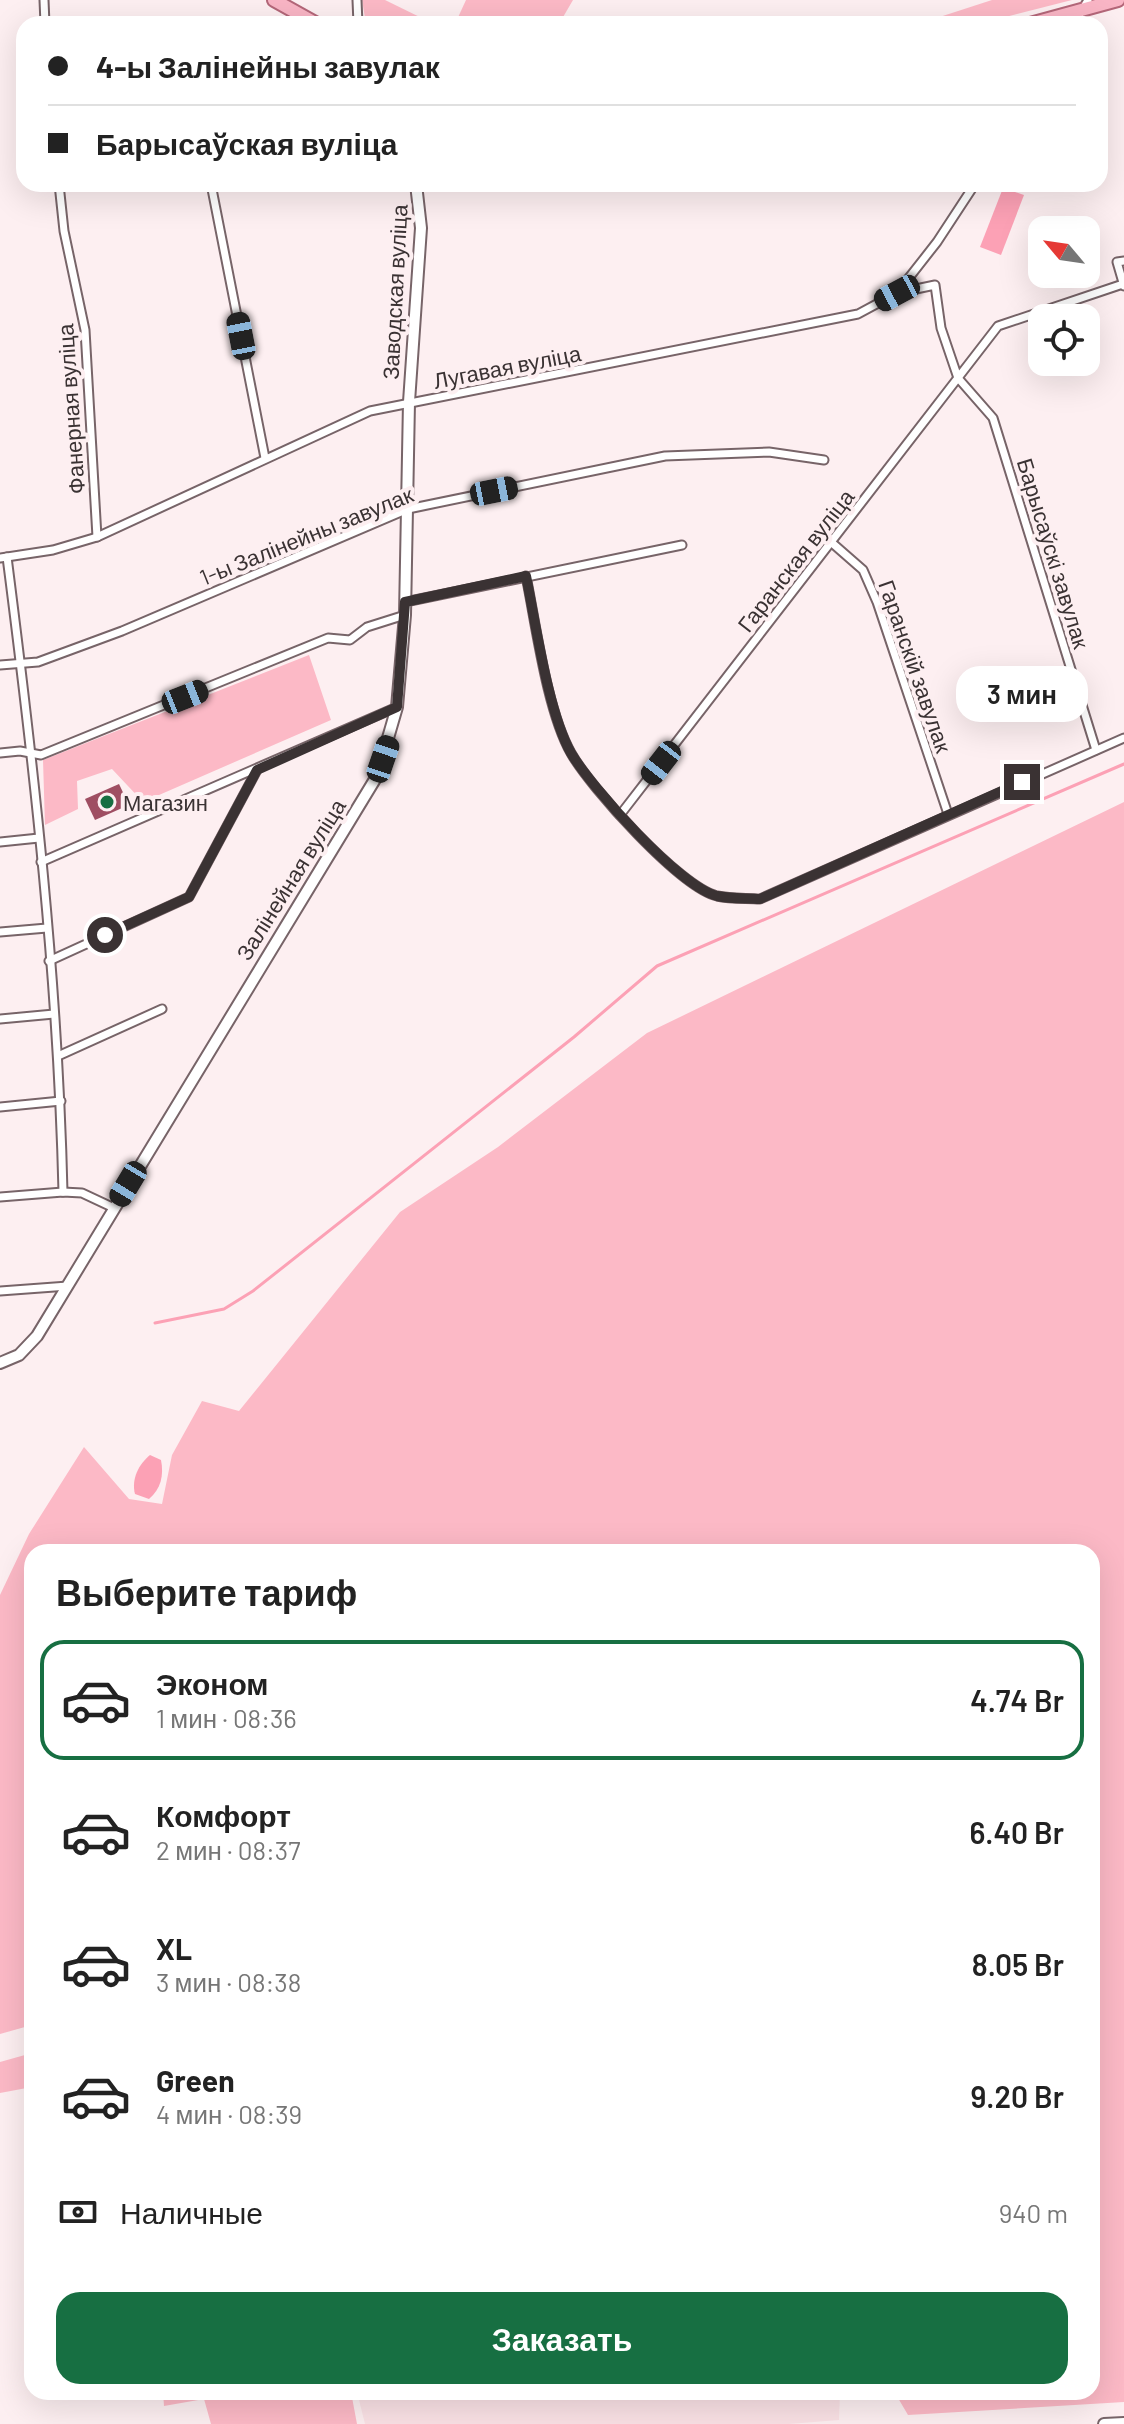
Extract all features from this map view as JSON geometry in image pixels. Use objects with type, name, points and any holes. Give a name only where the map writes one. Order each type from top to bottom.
[{"type":"main road","points":[[274,0],[303,16]]},
{"type":"main road","points":[[1053,16],[1085,5],[1118,0]]},
{"type":"street","name":"Фанерная вуліца","points":[[60,192],[64,231],[85,330],[97,537]]},
{"type":"street","points":[[213,192],[265,458]]},
{"type":"street","name":"Заводская вуліца","points":[[409,402],[421,228],[417,192]]},
{"type":"street","points":[[897,293],[937,242],[970,192]]},
{"type":"street","points":[[1124,261],[1117,262],[1124,285]]},
{"type":"street","points":[[897,293],[935,285],[941,328],[958,378]]},
{"type":"street","name":"Гаранская вуліца","points":[[620,815],[998,326],[1124,285]]},
{"type":"street","name":"Лугавая вуліца","points":[[4,557],[53,550],[97,537],[370,411],[858,314],[897,293]]},
{"type":"street","name":"Барысаўскі завулак","points":[[958,378],[993,418],[1096,750]]},
{"type":"street","name":"Залінейная вуліца","points":[[0,1363],[19,1355],[37,1336],[377,776],[397,707],[405,615],[409,402]]},
{"type":"street","name":"1-ы Залінейны завулак","points":[[0,665],[38,662],[122,631],[408,509],[665,456],[769,452],[824,460]]},
{"type":"street","name":"Гаранскій завулак","points":[[831,542],[863,570],[877,602],[948,814]]},
{"type":"street","points":[[405,602],[682,545]]},
{"type":"street","points":[[4,557],[32,754],[58,1056],[63,1192]]},
{"type":"street","points":[[526,576],[555,708],[571,752],[620,815],[670,865],[715,896],[760,899],[1124,738]]},
{"type":"street","points":[[0,753],[20,751],[41,755],[328,638],[350,640],[367,627],[405,615]]},
{"type":"street","points":[[41,862],[397,707]]},
{"type":"street","points":[[49,961],[189,897],[257,770]]},
{"type":"street","points":[[0,842],[39,838]]},
{"type":"street","points":[[0,932],[47,928]]},
{"type":"street","points":[[58,1056],[162,1009]]},
{"type":"street","points":[[0,1019],[54,1014]]},
{"type":"street","points":[[0,1107],[61,1101]]},
{"type":"street","points":[[0,1197],[82,1193],[114,1208]]},
{"type":"street","points":[[0,1291],[68,1286]]},
{"type":"street","points":[[1104,2424],[1124,2423]]},
{"type":"shaded area","points":[[362,0],[385,0],[418,16],[365,16]]},
{"type":"shaded area","points":[[466,0],[573,0],[564,16],[459,16]]},
{"type":"shaded area","points":[[992,0],[1072,0],[1009,16],[943,16]]},
{"type":"shaded area","points":[[1001,192],[1024,195],[1001,255],[980,247]]},
{"type":"shaded area","points":[[309,655],[331,720],[143,802],[112,769],[77,781],[78,809],[45,825],[43,760]]},
{"type":"shaded area","points":[[1124,802],[1124,2402],[908,2415],[899,2400],[1100,2400],[1100,1544],[24,1544],[84,1447],[129,1499],[162,1504],[172,1455],[202,1401],[239,1411],[400,1212],[498,1147],[647,1033]]},
{"type":"shaded area","points":[[150,1455],[161,1460],[162,1471],[159,1486],[149,1499],[135,1494],[134,1483],[139,1467]]},
{"type":"shaded area","points":[[24,1545],[24,2027],[0,2034],[0,1595]]},
{"type":"shaded area","points":[[24,2055],[24,2088],[0,2093],[0,2062]]},
{"type":"shaded area","points":[[164,2400],[198,2400],[164,2406]]},
{"type":"shaded area","points":[[204,2400],[352,2400],[357,2424],[211,2424]]},
{"type":"shaded area","points":[[359,2400],[840,2400],[839,2420],[789,2424],[365,2424]]},
{"type":"building","name":"Магазин","points":[[119,784],[129,805],[95,820],[85,799]]},
{"type":"waterway","points":[[155,1323],[224,1309],[253,1291],[574,1037],[657,966],[1124,764]]},
{"type":"place","name":"Магазин","points":[[107,802]]},
{"type":"route","points":[[105,935],[189,897],[257,770],[397,707],[405,602],[526,576],[555,708],[571,752],[620,815],[670,865],[715,896],[760,899],[1022,782]]}]
